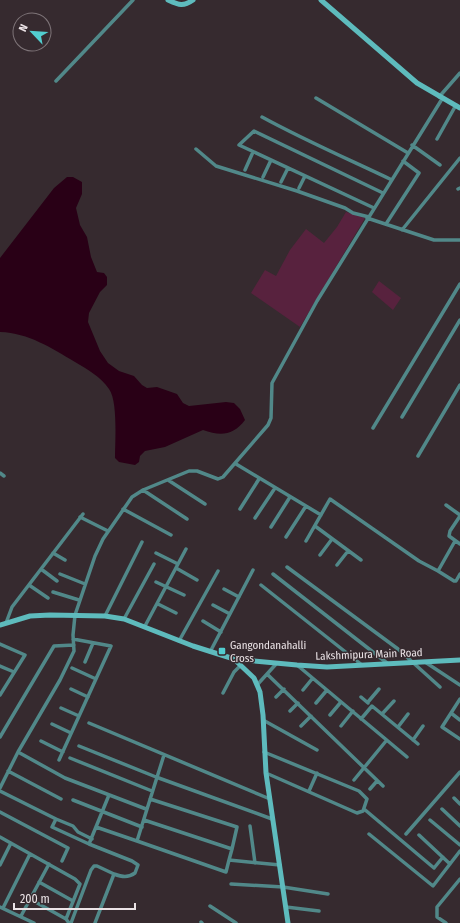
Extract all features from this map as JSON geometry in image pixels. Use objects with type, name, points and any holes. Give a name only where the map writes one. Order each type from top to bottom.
[{"type":"street","points":[[56,81],[133,0]]},
{"type":"street","points":[[168,0],[179,6],[185,5],[193,0]]},
{"type":"street","points":[[321,0],[417,83],[440,98],[458,106],[437,140]]},
{"type":"street","points":[[0,788],[18,752],[60,680],[74,651],[73,639],[75,615],[79,600],[95,556],[122,509],[132,497],[143,490],[189,471],[197,471],[218,479],[223,477],[236,464],[268,425],[271,418],[272,383],[317,301],[392,180],[440,98],[460,73]]},
{"type":"street","points":[[316,98],[408,153]]},
{"type":"street","points":[[262,117],[305,140],[392,180]]},
{"type":"street","points":[[374,208],[239,145],[254,131],[383,193]]},
{"type":"street","points":[[412,145],[440,165]]},
{"type":"street","points":[[196,149],[216,166],[345,208],[353,213],[402,230],[434,240],[460,239]]},
{"type":"street","points":[[245,170],[253,152]]},
{"type":"street","points":[[402,230],[460,158]]},
{"type":"street","points":[[263,176],[271,160]]},
{"type":"street","points":[[386,224],[419,173],[403,161]]},
{"type":"street","points":[[281,182],[288,168]]},
{"type":"street","points":[[299,188],[305,176]]},
{"type":"street","points":[[373,428],[460,284]]},
{"type":"street","points":[[402,417],[460,320]]},
{"type":"street","points":[[418,456],[460,385]]},
{"type":"street","points":[[236,464],[321,515]]},
{"type":"street","points":[[0,473],[4,476]]},
{"type":"street","points":[[240,509],[260,479]]},
{"type":"street","points":[[168,480],[205,504]]},
{"type":"street","points":[[255,518],[275,488]]},
{"type":"street","points":[[143,490],[187,519]]},
{"type":"street","points":[[271,527],[290,497]]},
{"type":"street","points":[[306,541],[330,499],[406,552],[438,572],[456,581],[460,574]]},
{"type":"street","points":[[446,505],[460,515],[450,531],[449,536],[460,544]]},
{"type":"street","points":[[286,537],[306,506]]},
{"type":"street","points":[[122,509],[171,535]]},
{"type":"street","points":[[6,623],[12,607],[82,515],[108,531]]},
{"type":"street","points":[[315,526],[361,560]]},
{"type":"street","points":[[320,555],[332,539]]},
{"type":"street","points":[[438,572],[455,541]]},
{"type":"street","points":[[105,616],[142,542]]},
{"type":"street","points":[[145,626],[186,549]]},
{"type":"street","points":[[337,565],[348,551]]},
{"type":"street","points":[[53,553],[65,560]]},
{"type":"street","points":[[156,553],[197,580]]},
{"type":"street","points":[[124,619],[154,564]]},
{"type":"street","points":[[288,567],[410,658],[412,663],[440,687]]},
{"type":"street","points":[[41,569],[57,581]]},
{"type":"street","points":[[210,652],[253,570]]},
{"type":"street","points":[[179,641],[218,571]]},
{"type":"street","points":[[60,574],[85,584]]},
{"type":"street","points":[[273,574],[387,663]]},
{"type":"street","points":[[156,582],[184,595]]},
{"type":"street","points":[[29,585],[48,598]]},
{"type":"street","points":[[261,585],[363,665]]},
{"type":"street","points":[[224,589],[239,597]]},
{"type":"street","points":[[53,592],[79,600]]},
{"type":"street","points":[[158,604],[176,613]]},
{"type":"street","points":[[213,605],[230,614]]},
{"type":"street","name":"Lakshmipura Main Road","points":[[0,625],[30,616],[105,616],[124,619],[145,626],[179,641],[234,659],[296,666],[363,665],[460,660]]},
{"type":"street","points":[[203,621],[221,632]]},
{"type":"street","points":[[59,760],[111,646],[73,639]]},
{"type":"street","points":[[85,662],[93,643]]},
{"type":"street","points":[[0,644],[25,655],[1,690],[0,695]]},
{"type":"street","points":[[0,737],[54,646],[74,645]]},
{"type":"street","points":[[234,659],[254,678],[260,692],[266,773],[288,923]]},
{"type":"street","points":[[425,662],[460,685]]},
{"type":"street","points":[[257,684],[277,663]]},
{"type":"street","points":[[223,693],[234,672],[241,665]]},
{"type":"street","points":[[0,666],[14,672]]},
{"type":"street","points":[[296,666],[353,711],[386,741],[407,757]]},
{"type":"street","points":[[72,668],[96,679]]},
{"type":"street","points":[[267,674],[383,786]]},
{"type":"street","points":[[303,690],[312,679]]},
{"type":"street","points":[[71,689],[88,697]]},
{"type":"street","points":[[276,697],[284,689]]},
{"type":"street","points":[[368,702],[379,689]]},
{"type":"street","points":[[316,703],[327,690]]},
{"type":"street","points":[[361,697],[418,744]]},
{"type":"street","points":[[460,699],[442,726],[460,740]]},
{"type":"street","points":[[382,714],[394,701]]},
{"type":"street","points":[[330,715],[341,702]]},
{"type":"street","points":[[290,711],[298,703]]},
{"type":"street","points":[[361,719],[372,706]]},
{"type":"street","points":[[61,708],[79,716]]},
{"type":"street","points":[[341,726],[353,711]]},
{"type":"street","points":[[451,713],[460,720]]},
{"type":"street","points":[[398,727],[408,714]]},
{"type":"street","points":[[301,726],[311,716]]},
{"type":"street","points":[[263,720],[316,750]]},
{"type":"street","points":[[89,723],[270,798]]},
{"type":"street","points":[[52,724],[71,733]]},
{"type":"street","points":[[413,740],[423,726]]},
{"type":"street","points":[[41,741],[63,752]]},
{"type":"street","points":[[354,780],[386,741]]},
{"type":"street","points":[[79,746],[156,777],[272,819]]},
{"type":"street","points":[[18,752],[65,778],[146,810]]},
{"type":"street","points":[[264,752],[317,773],[364,795],[366,799],[364,809],[360,813],[357,813],[266,773]]},
{"type":"street","points":[[137,841],[164,755]]},
{"type":"street","points":[[70,758],[152,791]]},
{"type":"street","points":[[8,771],[61,799]]},
{"type":"street","points":[[406,834],[460,772]]},
{"type":"street","points":[[309,791],[317,773]]},
{"type":"street","points":[[370,789],[377,781]]},
{"type":"street","points":[[0,791],[73,826],[78,832],[92,839]]},
{"type":"street","points":[[89,844],[109,795]]},
{"type":"street","points":[[454,798],[460,804]]},
{"type":"street","points":[[96,827],[226,872],[237,827],[150,799]]},
{"type":"street","points":[[73,800],[142,827]]},
{"type":"street","points":[[364,809],[434,868],[442,857]]},
{"type":"street","points":[[442,809],[460,826]]},
{"type":"street","points":[[0,812],[68,848],[62,861]]},
{"type":"street","points":[[30,899],[66,919],[70,923],[94,866],[123,877],[130,876],[135,873],[138,865],[132,860],[89,844],[52,827],[56,819]]},
{"type":"street","points":[[144,820],[232,849]]},
{"type":"street","points":[[430,820],[460,845]]},
{"type":"street","points":[[250,826],[255,863]]},
{"type":"street","points":[[369,834],[433,886],[460,851]]},
{"type":"street","points":[[419,835],[450,864]]},
{"type":"street","points":[[0,837],[75,879],[80,884],[66,919]]},
{"type":"street","points":[[0,865],[2,857],[11,843]]},
{"type":"street","points":[[30,854],[2,908],[34,923]]},
{"type":"street","points":[[229,860],[280,865]]},
{"type":"street","points":[[21,916],[49,864]]},
{"type":"street","points":[[95,923],[114,874]]},
{"type":"street","points":[[446,923],[437,917],[437,907],[460,879]]},
{"type":"street","points":[[39,882],[72,901]]},
{"type":"street","points":[[231,884],[283,887],[328,894]]},
{"type":"street","points":[[210,906],[236,923]]},
{"type":"street","points":[[286,907],[319,911]]},
{"type":"shaded area","points":[[67,177],[73,177],[82,182],[82,194],[76,208],[80,225],[87,237],[91,257],[97,272],[104,273],[107,277],[107,285],[100,292],[89,313],[88,322],[100,351],[108,363],[119,371],[134,376],[147,388],[157,387],[177,394],[183,403],[189,406],[226,402],[234,403],[240,409],[245,420],[236,429],[231,432],[221,434],[203,430],[165,447],[145,451],[140,456],[139,462],[135,465],[119,462],[115,458],[114,403],[112,395],[106,385],[89,370],[39,342],[21,335],[0,332],[0,258],[54,188]]},
{"type":"shaded area","points":[[346,212],[365,218],[300,327],[251,293],[265,270],[276,276],[290,250],[306,229],[324,243],[337,227]]},
{"type":"shaded area","points":[[379,281],[401,298],[393,310],[372,292]]},
{"type":"place","name":"Gangondanahalli Cross","points":[[222,651]]}]
